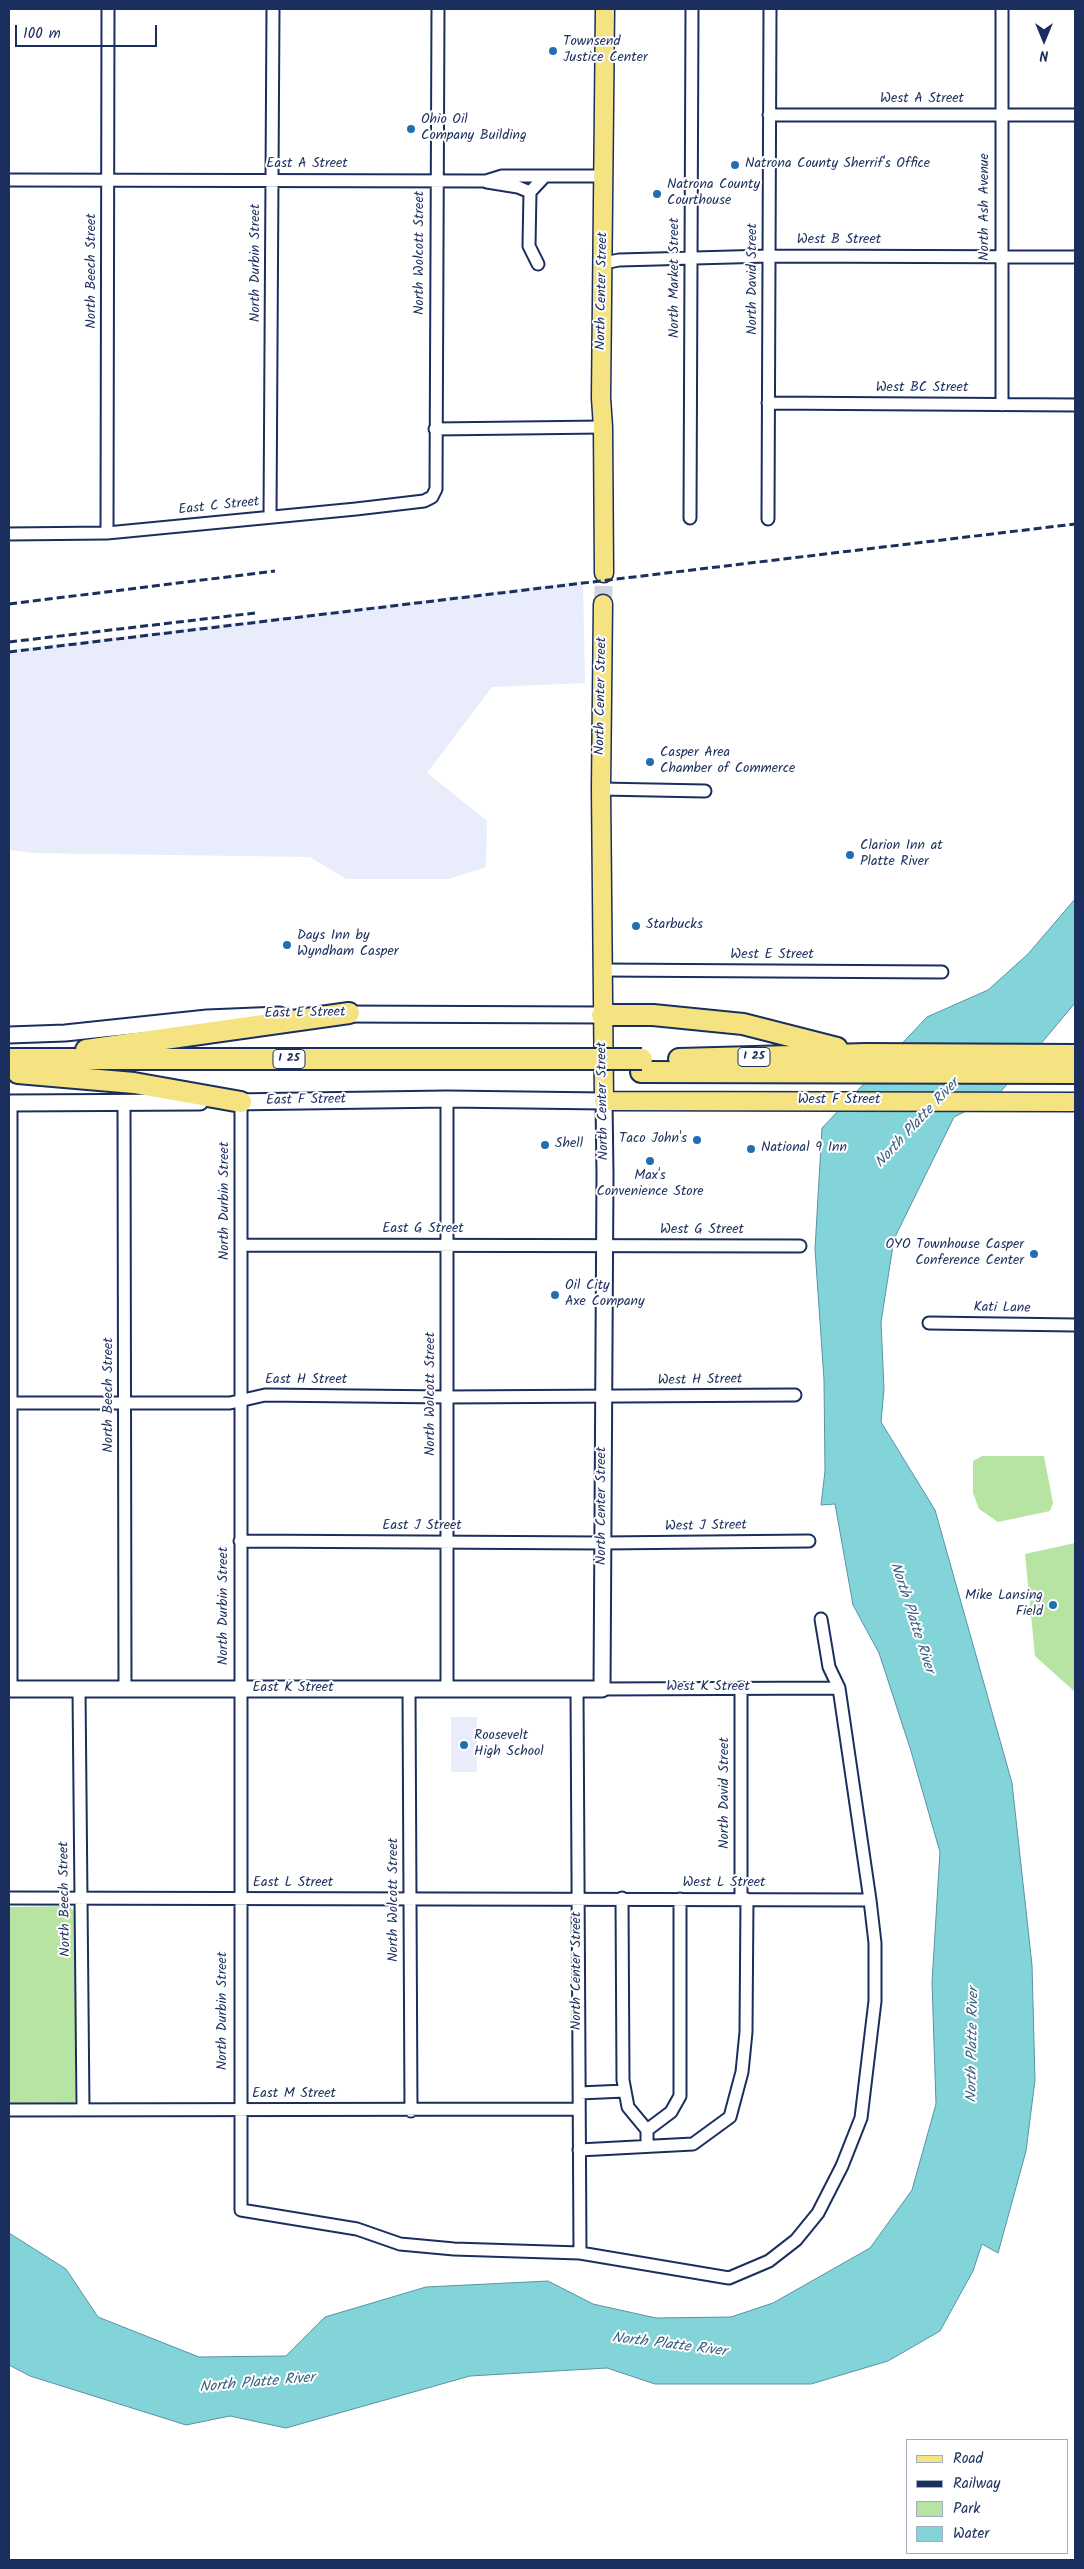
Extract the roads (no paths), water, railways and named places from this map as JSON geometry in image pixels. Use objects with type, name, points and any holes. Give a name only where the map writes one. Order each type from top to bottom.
[{"type":"highway","points":[[13,1066],[349,1014]]},
{"type":"highway","points":[[602,1015],[653,1015],[743,1024],[866,1054]]},
{"type":"highway","name":"I 25","points":[[642,1066],[866,1054],[1075,1054]]},
{"type":"highway","points":[[13,1066],[134,1083],[241,1102]]},
{"type":"highway","name":"I 25","points":[[13,1066],[642,1066],[849,1072],[1070,1074]]},
{"type":"main road","name":"North Center Street","points":[[604,9],[604,263],[601,398],[604,572]]},
{"type":"main road","name":"North Center Street","points":[[602,1689],[605,1245],[601,789],[603,604]]},
{"type":"main road","name":"East E Street","points":[[9,1035],[64,1032],[210,1018],[349,1014],[602,1015]]},
{"type":"main road","name":"East F Street","points":[[10,1103],[447,1099],[604,1101]]},
{"type":"main road","name":"West F Street","points":[[604,1101],[1075,1102]]},
{"type":"main road","name":"East K Street","points":[[10,1689],[577,1689]]},
{"type":"main road","name":"West K Street","points":[[577,1689],[602,1689]]},
{"type":"street","name":"North Beech Street","points":[[107,533],[108,9]]},
{"type":"street","name":"North Durbin Street","points":[[270,517],[273,9]]},
{"type":"street","name":"North Wolcott Street","points":[[432,497],[436,489],[438,9]]},
{"type":"street","name":"North Market Street","points":[[690,518],[692,9]]},
{"type":"street","name":"North David Street","points":[[768,520],[770,9]]},
{"type":"street","name":"North Ash Avenue","points":[[1002,9],[1002,404]]},
{"type":"street","name":"West A Street","points":[[769,115],[1075,115]]},
{"type":"street","name":"East A Street","points":[[9,180],[486,181],[502,176],[604,176]]},
{"type":"street","points":[[538,264],[529,246],[530,192],[544,176]]},
{"type":"street","points":[[486,181],[518,187],[530,192]]},
{"type":"street","name":"West B Street","points":[[604,263],[619,260],[769,256],[1075,257]]},
{"type":"street","name":"West BC Street","points":[[768,403],[1075,405]]},
{"type":"street","points":[[435,429],[603,427]]},
{"type":"street","name":"East C Street","points":[[9,534],[107,533],[424,501],[432,497]]},
{"type":"street","points":[[601,789],[705,791]]},
{"type":"street","name":"West E Street","points":[[602,970],[942,972]]},
{"type":"street","name":"North Wolcott Street","points":[[447,1099],[448,1689]]},
{"type":"street","name":"North Beech Street","points":[[124,1101],[125,1689]]},
{"type":"street","name":"North Durbin Street","points":[[241,1102],[239,2110],[241,2210],[357,2229],[400,2244],[454,2249],[580,2253]]},
{"type":"street","points":[[10,1103],[10,1689]]},
{"type":"street","name":"East G Street","points":[[241,1245],[605,1245]]},
{"type":"street","name":"West G Street","points":[[605,1245],[800,1246]]},
{"type":"street","name":"Kati Lane","points":[[928,1324],[1075,1325]]},
{"type":"street","name":"East H Street","points":[[9,1403],[230,1403],[265,1395],[604,1397]]},
{"type":"street","name":"West H Street","points":[[604,1397],[795,1395]]},
{"type":"street","name":"East J Street","points":[[240,1541],[603,1543]]},
{"type":"street","name":"West J Street","points":[[603,1543],[809,1541]]},
{"type":"street","points":[[580,2253],[729,2278],[769,2260],[796,2240],[818,2213],[842,2166],[861,2118],[875,2001],[875,1943],[839,1688],[829,1667],[821,1619]]},
{"type":"street","name":"North David Street","points":[[579,2150],[693,2144],[730,2117],[742,2072],[746,2032],[741,1688]]},
{"type":"street","name":"West K Street","points":[[602,1689],[839,1688]]},
{"type":"street","name":"North Beech Street","points":[[79,1689],[84,2109]]},
{"type":"street","name":"North Wolcott Street","points":[[409,1689],[411,2110]]},
{"type":"street","name":"North Center Street","points":[[577,1689],[580,2253]]},
{"type":"street","name":"West L Street","points":[[578,1897],[870,1900]]},
{"type":"street","name":"East L Street","points":[[9,1898],[240,1900],[578,1897]]},
{"type":"street","points":[[622,1898],[623,2080],[628,2107],[647,2130],[647,2145]]},
{"type":"street","points":[[647,2130],[671,2112],[680,2096],[680,1899]]},
{"type":"street","points":[[579,2093],[625,2091]]},
{"type":"street","name":"East M Street","points":[[9,2110],[579,2109]]},
{"type":"water","name":"North Platte River","points":[[1075,899],[1075,1003],[998,1095],[954,1117],[894,1239],[881,1322],[884,1389],[881,1422],[935,1510],[1012,1783],[1032,1965],[1035,2080],[1026,2151],[998,2253],[982,2244],[973,2271],[940,2331],[888,2361],[811,2384],[655,2384],[607,2368],[470,2376],[286,2428],[230,2416],[186,2425],[30,2376],[9,2365],[9,2233],[66,2269],[98,2317],[199,2357],[286,2356],[325,2317],[426,2287],[548,2281],[593,2304],[656,2318],[731,2317],[773,2303],[870,2248],[912,2190],[936,2104],[932,1982],[940,1852],[911,1751],[879,1653],[853,1605],[835,1504],[821,1505],[825,1471],[824,1380],[815,1249],[822,1128],[927,1017],[988,990],[1028,954]]},
{"type":"tunnel","points":[[603,604],[604,573]]},
{"type":"railway","points":[[9,652],[1075,524]]},
{"type":"railway","points":[[9,604],[275,571]]},
{"type":"railway","points":[[9,642],[255,613]]},
{"type":"place","name":"Townsend Justice Center","points":[[553,51]]},
{"type":"place","name":"Ohio Oil Company Building","points":[[411,129]]},
{"type":"place","name":"Natrona County Sherrif's Office","points":[[735,165]]},
{"type":"place","name":"Natrona County Courthouse","points":[[657,194]]},
{"type":"place","name":"Casper Area Chamber of Commerce","points":[[650,762]]},
{"type":"place","name":"Clarion Inn at Platte River","points":[[850,855]]},
{"type":"place","name":"Starbucks","points":[[636,926]]},
{"type":"place","name":"Days Inn by Wyndham Casper","points":[[287,945]]},
{"type":"place","name":"Taco John's","points":[[697,1140]]},
{"type":"place","name":"Shell","points":[[545,1145]]},
{"type":"place","name":"National 9 Inn","points":[[751,1149]]},
{"type":"place","name":"Max's Convenience Store","points":[[650,1161]]},
{"type":"place","name":"OYO Townhouse Casper Conference Center","points":[[1034,1254]]},
{"type":"place","name":"Oil City Axe Company","points":[[555,1295]]},
{"type":"place","name":"Mike Lansing Field","points":[[1053,1605]]},
{"type":"place","name":"Roosevelt High School","points":[[464,1745]]}]
